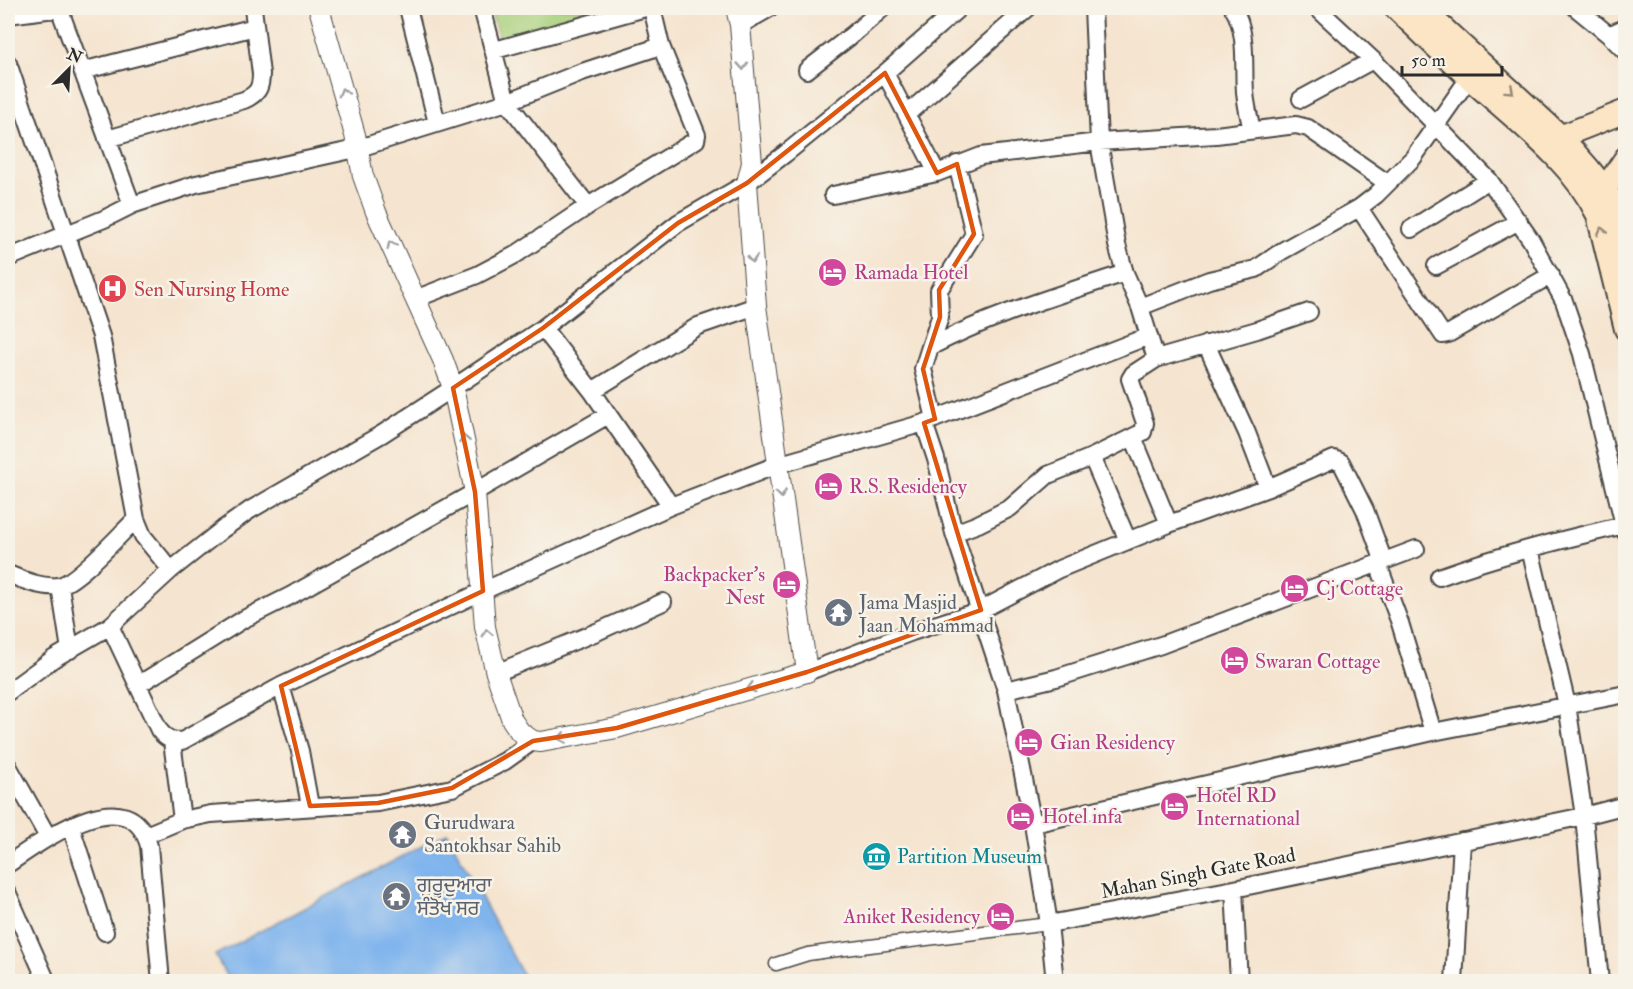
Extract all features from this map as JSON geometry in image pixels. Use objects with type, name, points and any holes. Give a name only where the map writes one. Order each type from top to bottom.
[{"type":"main road","points":[[1396,8],[1469,78],[1551,140],[1598,215],[1626,329]]},
{"type":"main road","points":[[1421,8],[1551,140],[1605,189],[1622,219],[1626,248]]},
{"type":"main road","points":[[1551,140],[1626,111]]},
{"type":"main road","points":[[1605,189],[1626,158]]},
{"type":"street","points":[[8,15],[60,8],[132,206]]},
{"type":"street","points":[[107,139],[251,97],[258,91],[261,84],[253,8]]},
{"type":"street","points":[[320,8],[355,135],[363,176],[376,212],[416,298],[453,388],[475,492],[485,627],[496,673],[512,720],[520,732],[533,741],[541,742],[616,728],[807,672],[912,632],[981,610],[1059,570],[1128,541],[1268,488],[1331,461],[1340,460],[1365,510],[1433,732]]},
{"type":"street","points":[[408,8],[437,123]]},
{"type":"street","points":[[482,8],[507,102],[588,206]]},
{"type":"street","points":[[495,50],[644,8]]},
{"type":"street","points":[[416,298],[477,275],[515,255],[588,206],[696,140],[697,135],[661,46],[652,8]]},
{"type":"street","points":[[770,8],[738,16],[752,163],[747,183],[756,306],[807,672]]},
{"type":"street","points":[[807,70],[883,8]]},
{"type":"street","points":[[8,692],[110,626],[204,542],[250,510],[382,434],[453,388],[543,328],[678,223],[747,183],[885,73],[959,8]]},
{"type":"street","points":[[907,114],[1029,8]]},
{"type":"street","points":[[1093,8],[1099,142],[1117,245],[1156,359]]},
{"type":"street","points":[[1233,8],[1240,22],[1242,34],[1245,95],[1252,130]]},
{"type":"street","points":[[1317,8],[1373,60],[1489,180],[1519,221],[1551,274],[1564,301],[1582,354],[1625,529],[1530,549],[1470,566],[1438,578]]},
{"type":"street","points":[[1576,8],[1626,52]]},
{"type":"street","points":[[82,71],[255,27]]},
{"type":"street","points":[[1609,35],[1626,27]]},
{"type":"street","points":[[8,258],[132,206],[196,184],[356,149],[507,102],[661,46]]},
{"type":"street","points":[[1301,99],[1373,60]]},
{"type":"street","points":[[8,63],[101,336],[136,519],[144,536],[171,570]]},
{"type":"street","points":[[885,73],[937,173]]},
{"type":"street","points":[[1140,307],[1209,280],[1256,269],[1282,251],[1359,208],[1376,195],[1413,158],[1469,78]]},
{"type":"street","points":[[833,195],[937,173],[973,158],[1099,142],[1216,135],[1304,126],[1387,183]]},
{"type":"street","points":[[957,164],[974,234],[939,290],[940,317],[923,369],[936,459],[954,533],[1006,690],[1033,824],[1049,924],[1055,981]]},
{"type":"street","points":[[1412,229],[1489,180]]},
{"type":"street","points":[[1359,208],[1443,335],[1551,274]]},
{"type":"street","points":[[1436,266],[1519,221]]},
{"type":"street","points":[[930,348],[961,331],[1125,273]]},
{"type":"street","points":[[592,391],[698,326],[756,306]]},
{"type":"street","points":[[954,533],[1010,508],[1048,475],[1143,432],[1145,426],[1130,379],[1133,374],[1156,359],[1257,330],[1309,312]]},
{"type":"street","points":[[543,328],[592,391],[670,506]]},
{"type":"street","points":[[110,626],[159,730],[165,738],[172,741],[188,738],[281,686],[670,506],[777,465],[930,421],[1149,336]]},
{"type":"street","points":[[1206,344],[1247,433],[1268,488]]},
{"type":"street","points":[[138,685],[244,619],[290,596],[608,415]]},
{"type":"street","points":[[1133,437],[1169,524]]},
{"type":"street","points":[[1092,457],[1128,541]]},
{"type":"street","points":[[8,574],[32,583],[60,586],[77,577],[136,519]]},
{"type":"street","points":[[1006,690],[1056,678],[1161,645],[1416,549]]},
{"type":"street","points":[[1530,549],[1567,705],[1584,816],[1600,981]]},
{"type":"street","points":[[60,586],[70,650]]},
{"type":"street","points":[[496,673],[663,602]]},
{"type":"street","points":[[281,686],[300,751],[310,806]]},
{"type":"street","points":[[1033,824],[1433,732],[1626,694]]},
{"type":"street","points":[[172,741],[182,820]]},
{"type":"street","points":[[146,835],[182,820],[211,814],[378,803],[452,788],[505,761],[533,741]]},
{"type":"street","points":[[8,766],[48,837]]},
{"type":"street","name":"Mahan Singh Gate Road","points":[[776,964],[808,954],[1049,924],[1234,889],[1584,816],[1626,805]]},
{"type":"street","points":[[8,864],[48,837],[96,816],[118,813],[130,818],[146,835],[151,863],[161,981]]},
{"type":"street","points":[[71,827],[105,932]]},
{"type":"street","points":[[1454,981],[1462,841]]},
{"type":"street","points":[[1234,889],[1239,981]]},
{"type":"street","points":[[8,894],[47,981]]},
{"type":"highlighted area","points":[[885,73],[937,173],[957,164],[974,234],[939,290],[940,317],[923,369],[935,419],[924,423],[981,610],[807,672],[617,728],[533,741],[452,788],[378,803],[310,806],[281,686],[483,591],[475,492],[453,388],[543,328],[678,223],[747,183]]},
{"type":"green space","points":[[490,8],[636,8],[501,45]]},
{"type":"water","name":"ਗੁਰੂਦੁਆਰਾ ਸੰਤੋਖ ਸਰ","points":[[447,833],[526,981],[229,981],[215,955]]},
{"type":"place","name":"Ramada Hotel","points":[[833,272]]},
{"type":"place","name":"Sen Nursing Home","points":[[113,289]]},
{"type":"place","name":"R.S. Residency","points":[[828,486]]},
{"type":"place","name":"Backpacker’s Nest","points":[[786,585]]},
{"type":"place","name":"Cj Cottage","points":[[1295,588]]},
{"type":"place","name":"Jama Masjid Jaan Mohammad","points":[[838,613]]},
{"type":"place","name":"Swaran Cottage","points":[[1234,661]]},
{"type":"place","name":"Gian Residency","points":[[1029,742]]},
{"type":"place","name":"Hotel RD International","points":[[1175,806]]},
{"type":"place","name":"Hotel infa","points":[[1021,816]]},
{"type":"place","name":"Gurudwara Santokhsar Sahib","points":[[403,834]]},
{"type":"place","name":"Partition Museum","points":[[876,856]]},
{"type":"place","name":"ਗੁਰੂਦੁਆਰਾ ਸੰਤੋਖ ਸਰ","points":[[396,896]]},
{"type":"place","name":"Aniket Residency","points":[[1001,916]]}]
